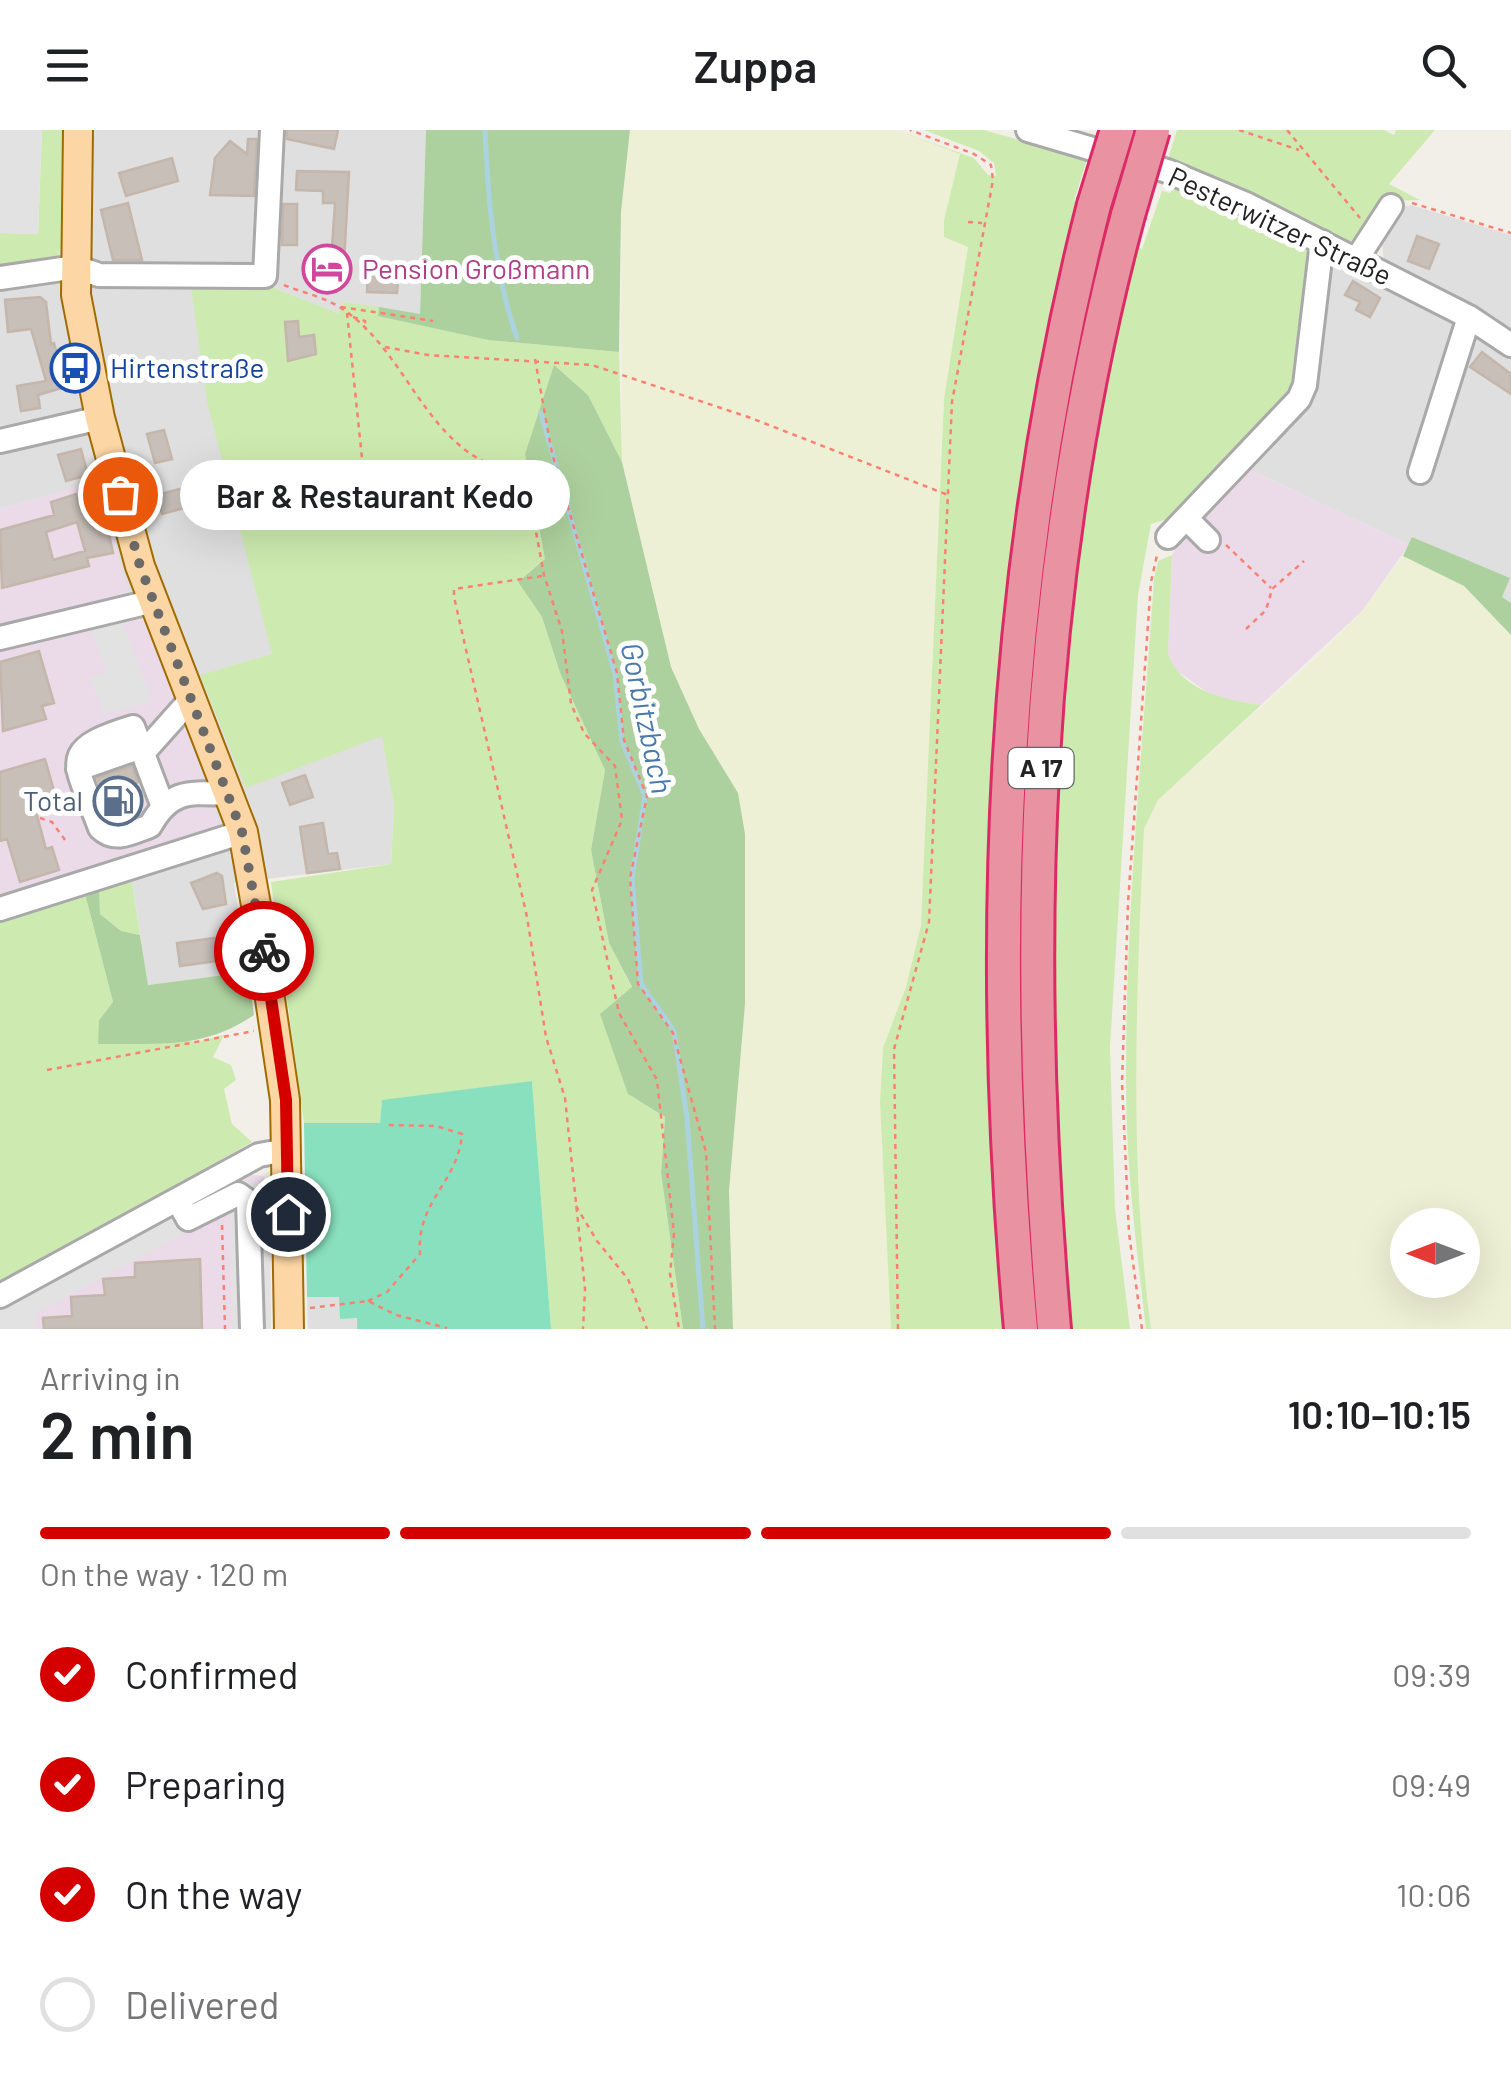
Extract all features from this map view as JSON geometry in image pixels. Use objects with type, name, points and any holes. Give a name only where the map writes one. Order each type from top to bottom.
[{"type":"highway","name":"A 17","points":[[1021,1329],[1002,975],[1010,712],[1038,464],[1094,205],[1117,130]]},
{"type":"highway","name":"A 17","points":[[1054,1329],[1036,976],[1044,717],[1072,467],[1128,215],[1153,130]]},
{"type":"main road","points":[[78,130],[76,295],[100,418],[154,600],[242,832],[275,1028],[287,1150],[289,1320]]},
{"type":"street","points":[[0,278],[76,267],[99,275],[206,272],[264,276],[272,130]]},
{"type":"street","name":"Pesterwitzer Straße","points":[[1028,130],[1167,172],[1322,242],[1469,317],[1511,345]]},
{"type":"street","points":[[1356,260],[1391,206]]},
{"type":"street","points":[[1168,536],[1299,399],[1306,385],[1322,242]]},
{"type":"street","points":[[1420,472],[1469,317]]},
{"type":"street","points":[[0,441],[100,418]]},
{"type":"street","points":[[1186,518],[1208,540]]},
{"type":"street","points":[[0,638],[154,600]]},
{"type":"street","points":[[140,745],[192,698]]},
{"type":"street","points":[[162,804],[134,727],[90,740],[78,764],[100,828],[108,836],[119,837],[150,826],[162,804],[187,793],[230,794]]},
{"type":"street","points":[[0,910],[242,832]]},
{"type":"street","points":[[0,1296],[260,1155],[287,1150]]},
{"type":"street","points":[[178,1201],[188,1219],[238,1194],[248,1200],[252,1329]]},
{"type":"path","points":[[898,1329],[894,1049],[929,922],[952,402],[992,180],[990,165],[974,154],[910,130]]},
{"type":"path","points":[[1239,130],[1302,151]]},
{"type":"path","points":[[1288,130],[1332,190],[1375,234]]},
{"type":"path","points":[[1391,206],[1410,203],[1511,233]]},
{"type":"path","points":[[968,222],[984,224]]},
{"type":"path","points":[[264,276],[340,306],[433,321]]},
{"type":"path","points":[[340,306],[364,321],[366,330],[384,346],[454,441],[480,461],[518,476],[532,510],[544,575],[562,631],[571,704],[584,733],[615,766],[622,820],[592,890],[619,1013],[657,1080],[674,1234],[670,1274],[678,1329]]},
{"type":"path","points":[[346,312],[366,497]]},
{"type":"path","points":[[384,346],[428,355],[574,362],[752,418],[948,496]]},
{"type":"path","points":[[534,360],[552,454],[617,673],[624,740],[647,796],[630,878],[638,984],[672,1033],[706,1152],[715,1329]]},
{"type":"path","points":[[1208,540],[1214,533],[1272,589]]},
{"type":"path","points":[[1142,1329],[1130,1232],[1122,1083],[1125,978],[1151,582],[1159,549],[1168,536]]},
{"type":"path","points":[[1246,628],[1266,610],[1272,589],[1304,561]]},
{"type":"path","points":[[544,575],[454,588],[454,597],[527,917],[546,1037],[565,1098],[585,1289],[583,1329]]},
{"type":"path","points":[[40,818],[52,822],[65,840]]},
{"type":"path","points":[[47,1070],[275,1028]]},
{"type":"path","points":[[289,1320],[368,1301],[387,1292],[420,1254],[418,1226],[460,1153],[462,1134],[436,1126],[386,1125]]},
{"type":"path","points":[[575,1203],[596,1241],[628,1279],[647,1329]]},
{"type":"path","points":[[214,1216],[223,1226],[225,1329]]},
{"type":"path","points":[[368,1301],[396,1315],[446,1328]]},
{"type":"shaded area","points":[[0,130],[42,130],[38,234],[0,233]]},
{"type":"shaded area","points":[[65,130],[426,130],[420,315],[344,302],[338,313],[256,281],[273,654],[201,675],[383,735],[394,806],[391,864],[234,883],[248,972],[148,985],[131,875],[134,612],[96,482],[0,509],[0,271],[44,265]]},
{"type":"shaded area","points":[[1411,205],[1511,235],[1511,603],[1501,597],[1509,579],[1412,537],[1409,545],[1246,468],[1296,412],[1331,257],[1374,276],[1384,261],[1382,243],[1388,223],[1398,208]]},
{"type":"shaded area","points":[[1246,468],[1409,545],[1362,611],[1261,705],[1215,698],[1172,667],[1168,655],[1172,555],[1185,532]]},
{"type":"shaded area","points":[[97,481],[134,611],[143,609],[227,845],[0,916],[0,509]]},
{"type":"shaded area","points":[[120,616],[152,701],[104,714],[89,677],[107,672],[89,624]]},
{"type":"shaded area","points":[[248,1174],[264,1176],[270,1196],[271,1329],[0,1329],[0,1289]]},
{"type":"shaded area","points":[[241,1177],[265,1190],[269,1204],[271,1329],[232,1329],[231,1219],[223,1212],[35,1314],[35,1329],[0,1329],[0,1311]]},
{"type":"shaded area","points":[[307,1297],[339,1297],[357,1318],[357,1329],[308,1329]]},
{"type":"green space","points":[[42,130],[65,130],[65,243],[53,261],[0,271],[0,233],[38,234]]},
{"type":"green space","points":[[426,130],[630,130],[621,212],[619,352],[488,340],[378,316],[379,307],[420,314]]},
{"type":"green space","points":[[630,130],[897,130],[960,154],[944,220],[944,237],[968,246],[944,399],[921,925],[906,987],[883,1048],[880,1102],[891,1329],[733,1329],[729,1191],[745,1004],[699,729],[671,667],[622,462],[621,212]]},
{"type":"green space","points":[[897,130],[974,158],[988,175],[996,176],[994,163],[979,151],[924,130],[984,130],[1087,159],[1074,201],[1079,204],[1032,422],[1015,532],[993,754],[986,976],[994,1178],[1007,1329],[891,1329],[880,1102],[883,1048],[906,987],[921,925],[944,399],[968,247],[944,237],[944,220],[960,154]]},
{"type":"green space","points":[[1177,130],[1384,130],[1394,135],[1396,130],[1435,130],[1389,184],[1420,200],[1389,201],[1377,213],[1372,210],[1366,234],[1354,241],[1341,241],[1167,162]]},
{"type":"green space","points":[[1173,187],[1306,250],[1311,258],[1300,382],[1171,518],[1151,524],[1138,595],[1110,1047],[1115,1209],[1130,1329],[1071,1329],[1055,1054],[1054,871],[1071,596],[1098,421],[1137,247],[1142,249],[1162,191],[1170,193]]},
{"type":"green space","points":[[190,280],[256,281],[338,313],[344,302],[379,307],[378,315],[488,340],[619,352],[622,462],[588,395],[554,366],[525,454],[545,559],[518,582],[542,617],[560,673],[605,770],[591,850],[609,943],[632,988],[628,1094],[665,1117],[661,1173],[683,1329],[551,1329],[532,1081],[382,1101],[380,1123],[304,1123],[271,882],[391,864],[394,806],[382,736],[246,788],[200,675],[272,654],[207,402]]},
{"type":"green space","points":[[554,365],[588,395],[622,462],[671,667],[699,729],[738,793],[745,834],[745,1004],[729,1191],[733,1329],[683,1329],[661,1173],[665,1117],[628,1094],[600,1014],[632,987],[609,943],[591,850],[605,770],[560,673],[542,617],[518,582],[545,559],[525,454]]},
{"type":"green space","points":[[1412,537],[1510,578],[1502,597],[1511,603],[1511,635],[1464,586],[1403,556]]},
{"type":"green space","points":[[1172,555],[1168,654],[1175,667],[1207,692],[1261,705],[1158,800],[1144,829],[1136,1079],[1140,1204],[1151,1329],[1146,1329],[1127,1136],[1127,1010],[1154,579],[1158,561]]},
{"type":"green space","points":[[1403,556],[1464,586],[1511,635],[1511,1329],[1151,1329],[1141,1237],[1134,1052],[1144,829],[1158,800],[1362,611]]},
{"type":"green space","points":[[131,875],[140,935],[121,931],[100,914],[99,885]]},
{"type":"green space","points":[[99,885],[100,914],[121,931],[140,935],[148,985],[248,972],[254,1015],[198,1039],[160,1044],[98,1044],[99,1020],[113,1002],[84,890]]},
{"type":"green space","points":[[84,890],[113,1002],[99,1020],[196,1042],[224,1035],[213,1057],[231,1065],[236,1080],[224,1089],[232,1124],[252,1142],[0,1286],[0,916]]},
{"type":"green space","points":[[532,1081],[551,1329],[357,1329],[357,1318],[340,1319],[339,1297],[307,1297],[304,1123],[380,1123],[382,1100]]},
{"type":"building","points":[[287,130],[338,130],[334,149],[287,139]]},
{"type":"building","points":[[248,139],[257,139],[254,196],[210,195],[215,158],[230,141],[247,154]]},
{"type":"building","points":[[172,158],[178,181],[126,196],[119,173]]},
{"type":"building","points":[[297,171],[349,172],[343,281],[310,280],[310,259],[326,258],[326,246],[332,247],[335,203],[323,203],[323,191],[296,190]]},
{"type":"building","points":[[128,203],[142,260],[113,260],[101,210]]},
{"type":"building","points":[[283,204],[297,204],[297,245],[282,245]]},
{"type":"building","points":[[1417,236],[1439,244],[1429,269],[1408,261]]},
{"type":"building","points":[[368,268],[399,270],[397,293],[367,292]]},
{"type":"building","points":[[1353,281],[1380,298],[1370,317],[1356,310],[1360,302],[1345,295]]},
{"type":"building","points":[[40,297],[46,302],[51,344],[54,343],[64,378],[71,377],[72,385],[38,395],[40,408],[21,411],[17,386],[46,381],[31,329],[8,332],[5,300]]},
{"type":"building","points":[[298,321],[299,337],[314,335],[316,354],[288,361],[285,322]]},
{"type":"building","points":[[1482,352],[1511,374],[1511,394],[1470,367]]},
{"type":"building","points":[[164,430],[172,459],[155,463],[147,434]]},
{"type":"building","points":[[81,449],[88,475],[66,481],[58,455]]},
{"type":"building","points":[[191,486],[196,505],[162,514],[157,495]]},
{"type":"building","points":[[76,494],[78,503],[89,500],[92,509],[103,506],[113,553],[87,558],[89,566],[2,588],[0,530],[54,515],[51,502]],"holes":[[[77,522],[85,551],[53,560],[46,532]]]},
{"type":"building","points":[[39,651],[54,703],[42,706],[46,719],[3,731],[0,662]]},
{"type":"building","points":[[45,759],[56,798],[34,804],[46,849],[52,847],[59,870],[20,882],[7,839],[0,841],[0,772]]},
{"type":"building","name":"Total","points":[[132,766],[138,782],[126,787],[137,815],[115,820],[97,778]]},
{"type":"building","points":[[305,775],[313,797],[290,805],[282,783]]},
{"type":"building","points":[[323,823],[328,854],[337,853],[340,869],[307,873],[300,827]]},
{"type":"building","points":[[217,873],[222,876],[226,904],[203,909],[191,883]]},
{"type":"building","points":[[222,937],[225,960],[180,966],[177,943]]},
{"type":"building","points":[[200,1259],[202,1329],[44,1329],[43,1318],[72,1316],[71,1297],[105,1295],[103,1279],[135,1277],[135,1263]]},
{"type":"waterway","name":"Gorbitzbach","points":[[485,130],[493,235],[517,338]]},
{"type":"waterway","name":"Gorbitzbach","points":[[541,413],[615,674],[622,741],[645,796],[632,878],[641,984],[674,1031],[687,1118],[703,1329]]},
{"type":"way so far","points":[[120,494],[140,566],[242,832],[264,951]]},
{"type":"place","name":"Pension Großmann","points":[[327,269]]},
{"type":"place","name":"Hirtenstraße","points":[[75,368]]},
{"type":"place","name":"Bar & Restaurant Kedo","points":[[120,494]]},
{"type":"place","name":"Total","points":[[118,801]]},
{"type":"route","points":[[264,951],[286,1100],[288,1214]]}]
